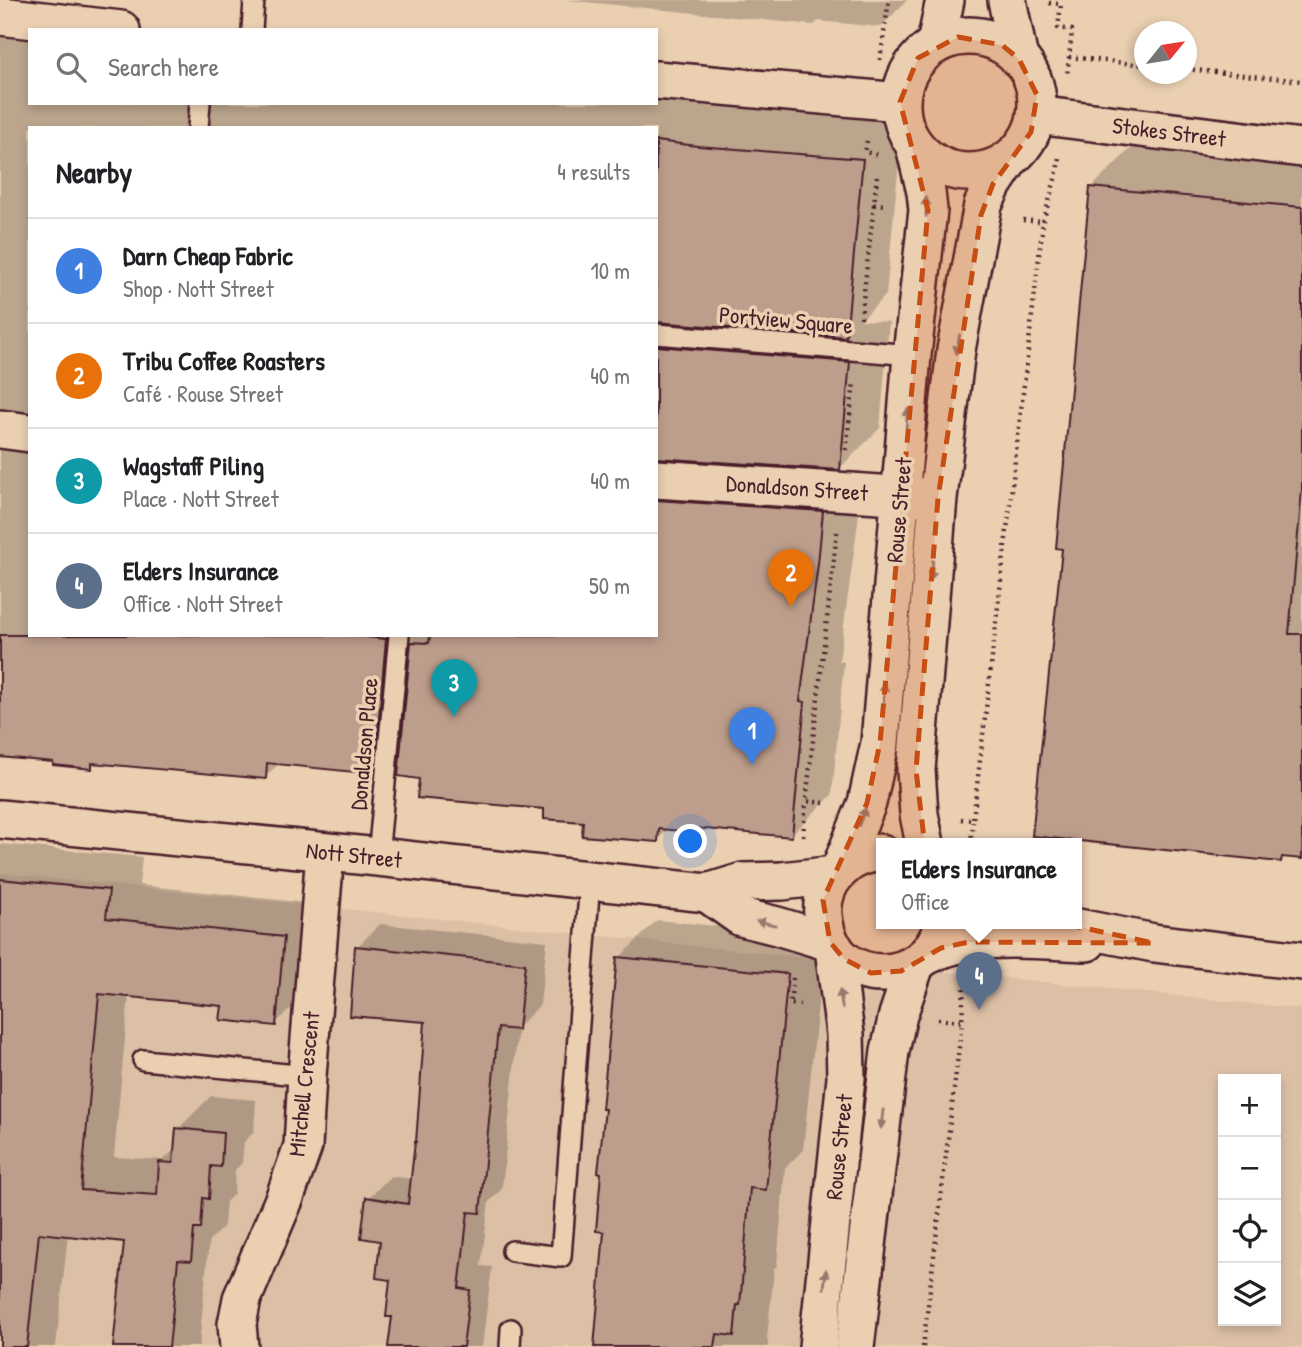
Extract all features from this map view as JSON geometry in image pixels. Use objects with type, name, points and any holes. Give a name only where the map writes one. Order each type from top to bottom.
[{"type":"street","points":[[936,44],[945,0]]},
{"type":"street","points":[[1019,59],[1022,1]]},
{"type":"street","points":[[0,16],[104,28]]},
{"type":"street","points":[[958,37],[980,37],[1002,45],[1019,59],[1031,75],[1037,95],[1050,117],[1031,132],[1022,148],[1009,160],[990,169],[969,173],[930,161],[915,146],[887,100],[906,78],[918,58],[936,44],[958,37]]},
{"type":"street","points":[[658,79],[887,100]]},
{"type":"street","name":"Stokes Street","points":[[1050,117],[1302,148]]},
{"type":"street","name":"Rouse Street","points":[[818,1347],[846,1078],[845,1034],[832,945],[824,929],[823,900],[867,803],[880,743],[912,355],[928,210],[915,146]]},
{"type":"street","name":"Rouse Street","points":[[924,838],[916,770],[939,498],[957,350],[983,205],[1009,160]]},
{"type":"street","points":[[0,429],[28,433]]},
{"type":"street","name":"Donaldson Street","points":[[658,479],[939,498]]},
{"type":"street","name":"Nott Street","points":[[0,819],[707,893],[743,881],[793,880],[838,872]]},
{"type":"street","name":"Mitchell Crescent","points":[[239,1347],[237,1324],[242,1299],[303,1146],[325,853]]},
{"type":"street","points":[[838,872],[862,855],[876,854]]},
{"type":"street","points":[[707,893],[741,918],[777,926],[832,945],[856,968],[871,973],[901,971],[928,948],[982,941],[1154,943]]},
{"type":"street","points":[[1082,929],[1154,943],[1302,961]]},
{"type":"street","name":"Rouse Street","points":[[855,1347],[890,1051],[898,1015],[928,948]]},
{"type":"lane","points":[[253,28],[254,0]]},
{"type":"lane","points":[[198,126],[200,105]]},
{"type":"lane","name":"Portview Square","points":[[658,334],[912,355]]},
{"type":"lane","name":"Donaldson Place","points":[[378,857],[399,637]]},
{"type":"lane","points":[[512,1251],[561,1256],[590,881]]},
{"type":"lane","points":[[143,1060],[307,1076]]},
{"type":"path","points":[[879,156],[865,152],[887,100],[890,0]]},
{"type":"path","points":[[981,215],[1043,222],[1057,172],[1050,117],[1069,57],[1072,30],[1058,28],[1061,4],[1022,1]]},
{"type":"path","points":[[1069,57],[1134,64]]},
{"type":"path","points":[[1197,70],[1302,81]]},
{"type":"path","points":[[878,168],[874,204],[928,210]]},
{"type":"path","points":[[972,838],[973,820]]},
{"type":"path","points":[[923,1347],[962,1022]]},
{"type":"highlighted area","points":[[958,37],[1002,45],[1019,59],[1037,95],[1031,132],[993,184],[981,215],[938,498],[916,770],[924,839],[941,893],[957,901],[1154,943],[969,942],[941,948],[901,971],[871,973],[844,959],[830,942],[823,900],[867,803],[880,743],[928,210],[900,102],[918,58]]},
{"type":"shaded area","points":[[0,873],[1302,1009],[1302,1347],[0,1347]]},
{"type":"building","points":[[658,141],[863,159],[846,337],[658,322]]},
{"type":"building","points":[[1090,187],[1302,207],[1302,490],[1289,634],[1302,634],[1302,859],[1282,857],[1281,862],[1082,841],[1082,838],[1032,836],[1062,549],[1056,548]]},
{"type":"building","points":[[658,346],[850,362],[840,470],[658,458]]},
{"type":"building","points":[[658,500],[823,511],[800,701],[805,702],[792,837],[695,828],[694,832],[659,829],[658,842],[582,836],[583,822],[544,819],[544,809],[417,798],[419,779],[398,776],[411,642],[429,643],[430,637],[658,637]]},
{"type":"building","points":[[0,635],[386,639],[374,774],[267,763],[266,779],[92,763],[92,769],[0,757]]},
{"type":"building","points":[[0,879],[109,890],[106,918],[284,937],[276,1026],[220,1020],[222,1006],[99,994],[81,1190],[157,1195],[159,1162],[173,1163],[176,1128],[223,1133],[221,1167],[211,1166],[209,1199],[203,1198],[201,1229],[194,1229],[191,1261],[178,1260],[169,1347],[113,1347],[124,1242],[39,1233],[27,1347],[0,1347]]},
{"type":"building","points":[[355,946],[525,964],[518,1030],[498,1028],[480,1213],[468,1212],[459,1288],[470,1290],[463,1347],[388,1347],[392,1317],[386,1317],[390,1280],[376,1278],[380,1241],[361,1238],[366,1197],[408,1204],[416,1142],[425,1022],[350,1016]]},
{"type":"building","points":[[617,957],[788,974],[766,1190],[750,1188],[740,1305],[737,1305],[734,1336],[717,1334],[715,1347],[594,1347],[604,1232],[596,1231],[601,1173],[598,1172]]},
{"type":"place","name":"Tribu Coffee Roasters","points":[[791,607]]},
{"type":"place","name":"Wagstaff Piling","points":[[454,717]]},
{"type":"place","name":"Darn Cheap Fabric","points":[[752,765]]},
{"type":"place","name":"Elders Insurance","points":[[979,1010]]}]
